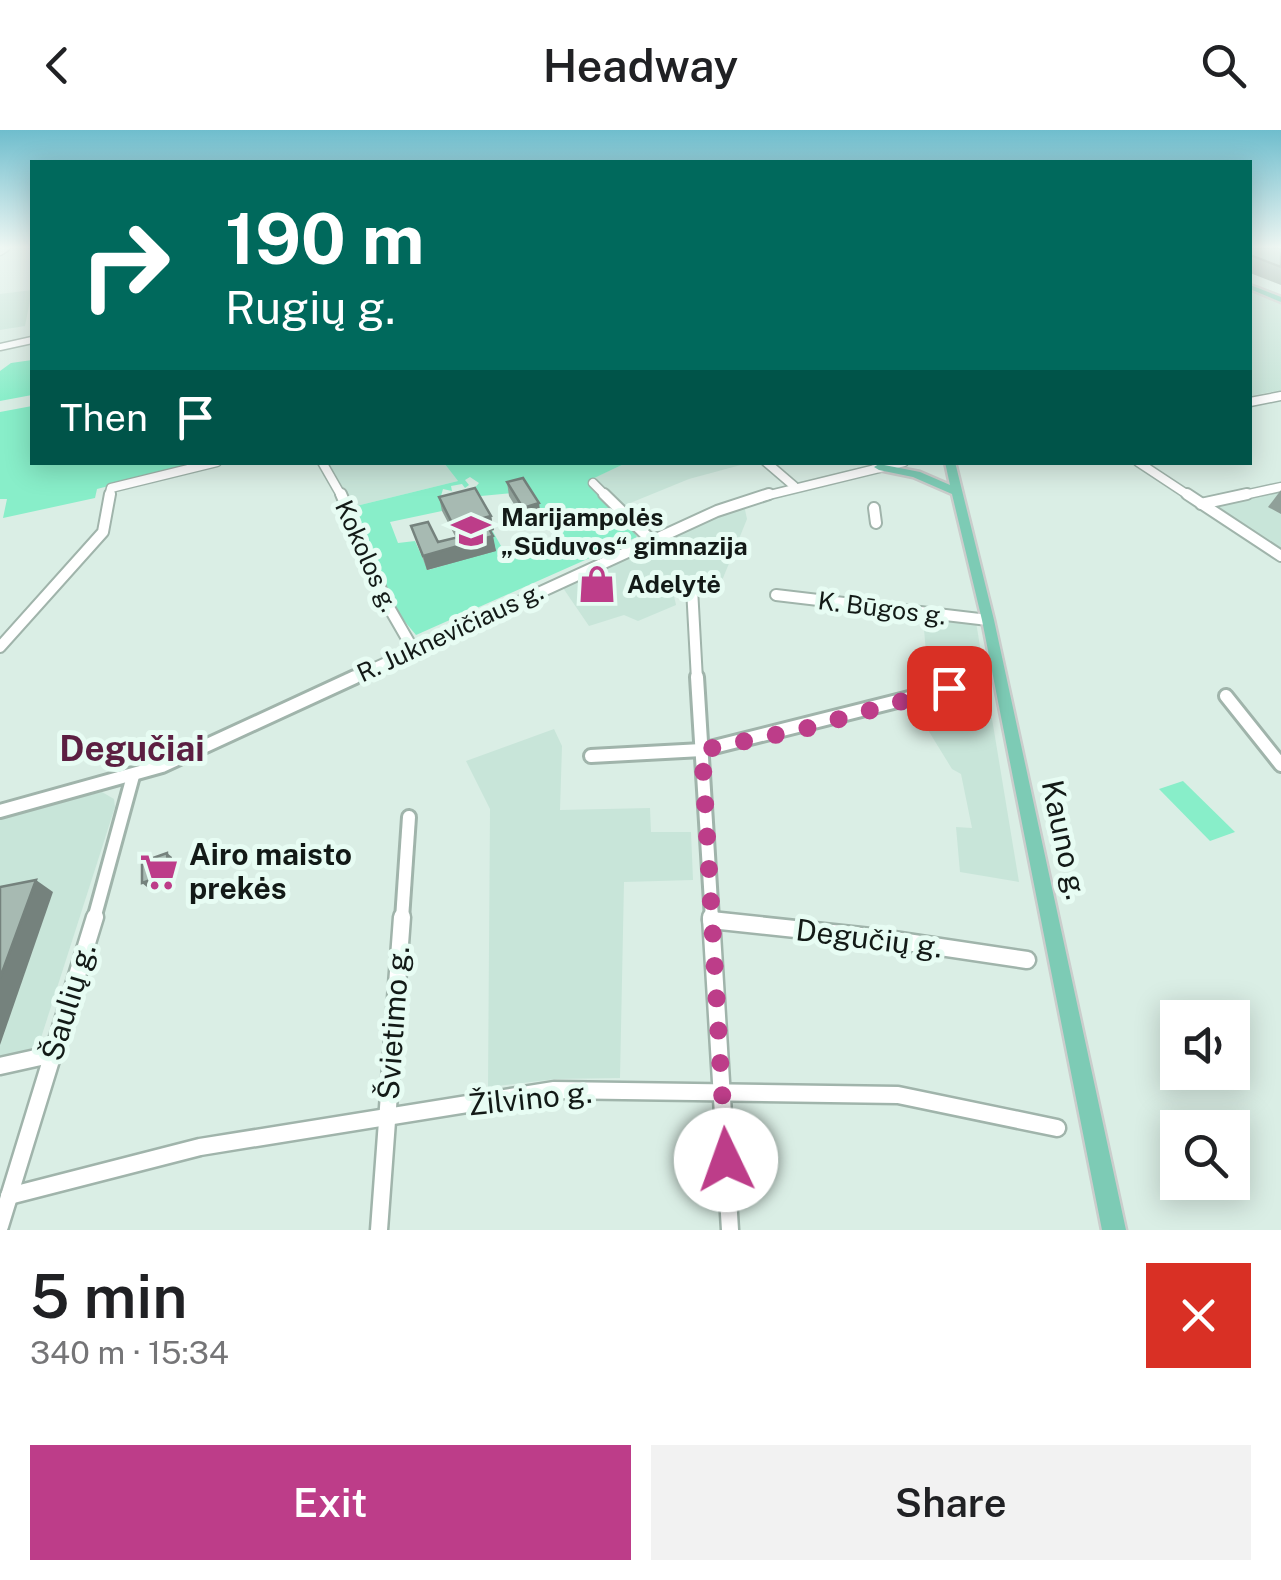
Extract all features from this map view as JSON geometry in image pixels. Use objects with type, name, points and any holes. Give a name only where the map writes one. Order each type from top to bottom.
[{"type":"main road","name":"Kauno g.","points":[[951,465],[988,620],[1114,1230]]},
{"type":"main road","points":[[879,467],[916,474],[956,492]]},
{"type":"street","points":[[0,347],[30,340]]},
{"type":"street","points":[[1252,402],[1281,396]]},
{"type":"street","points":[[0,648],[103,532],[111,488],[206,465]]},
{"type":"street","name":"Kokolos g.","points":[[324,465],[352,517],[378,589],[414,650]]},
{"type":"street","points":[[770,465],[794,486]]},
{"type":"street","name":"R. Juknevičiaus g.","points":[[0,810],[134,776],[650,538],[794,486],[889,465]]},
{"type":"street","points":[[1142,465],[1281,556]]},
{"type":"street","points":[[593,483],[650,538]]},
{"type":"street","points":[[1201,504],[1281,487]]},
{"type":"street","points":[[874,508],[876,523]]},
{"type":"street","points":[[692,588],[730,1230]]},
{"type":"street","name":"K. Būgos g.","points":[[776,595],[988,620]]},
{"type":"street","points":[[591,756],[702,750],[804,729],[949,688]]},
{"type":"street","points":[[1226,696],[1281,765]]},
{"type":"street","name":"Šaulių g.","points":[[0,1226],[134,776]]},
{"type":"street","name":"Švietimo g.","points":[[378,1230],[409,817]]},
{"type":"street","name":"Degučių g.","points":[[710,920],[880,938],[1028,960]]},
{"type":"street","points":[[0,1066],[54,1054]]},
{"type":"street","name":"Žilvino g.","points":[[9,1196],[200,1148],[554,1090],[898,1096],[1056,1128]]},
{"type":"shaded area","points":[[0,299],[30,299],[25,326],[0,330]]},
{"type":"shaded area","points":[[1252,299],[1281,303],[1281,390],[1252,396]]},
{"type":"shaded area","points":[[329,465],[446,465],[458,481],[352,507]]},
{"type":"shaded area","points":[[622,465],[741,465],[689,479],[618,508],[589,480]]},
{"type":"shaded area","points":[[1281,487],[1281,556],[1201,504]]},
{"type":"shaded area","points":[[744,505],[747,519],[721,583],[684,588],[674,596],[676,605],[638,621],[624,615],[589,626],[561,585],[676,531]]},
{"type":"shaded area","points":[[923,617],[976,622],[1019,882],[960,872],[956,827],[972,828],[961,774],[952,769],[928,730],[957,716],[943,696],[943,684],[927,665]]},
{"type":"shaded area","points":[[554,729],[562,746],[560,810],[650,808],[651,832],[691,832],[693,880],[624,882],[620,1078],[556,1079],[488,1087],[490,809],[466,761]]},
{"type":"shaded area","points":[[102,792],[114,799],[115,807],[40,1041],[30,1049],[0,1057],[0,817]]},
{"type":"green space","points":[[30,360],[30,395],[0,401],[0,371],[11,363]]},
{"type":"green space","points":[[30,406],[30,465],[189,465],[97,489],[95,498],[3,518],[7,499],[0,499],[0,412]]},
{"type":"green space","points":[[446,465],[622,465],[590,480],[618,508],[637,537],[416,635],[380,592],[344,492],[352,507],[458,481]],"holes":[[[470,477],[479,483],[472,491],[481,496],[525,492],[555,538],[505,553],[492,530],[445,565],[428,570],[415,541],[398,543],[390,522],[442,511],[449,497],[441,496],[443,489],[452,491],[451,486],[462,484],[465,488],[469,485],[465,480]]]},
{"type":"green space","points":[[1183,781],[1235,832],[1210,841],[1159,789]]},
{"type":"building","points":[[523,478],[539,503],[523,508],[507,482]]},
{"type":"building","points":[[475,488],[491,516],[483,518],[493,536],[423,556],[411,526],[428,522],[438,542],[459,537],[439,497]]},
{"type":"building","points":[[167,853],[168,874],[142,883],[142,862]]},
{"type":"building","points":[[36,880],[0,978],[0,887]]},
{"type":"place","name":"Marijampolės „Sūduvos“ gimnazija","points":[[471,531]]},
{"type":"place","name":"Adelytė","points":[[597,584]]},
{"type":"place","name":"Airo maisto prekės","points":[[159,872]]},
{"type":"district","name":"Degučiai","points":[[132,749]]},
{"type":"route","points":[[726,1160],[702,750],[804,729],[949,688]]}]
